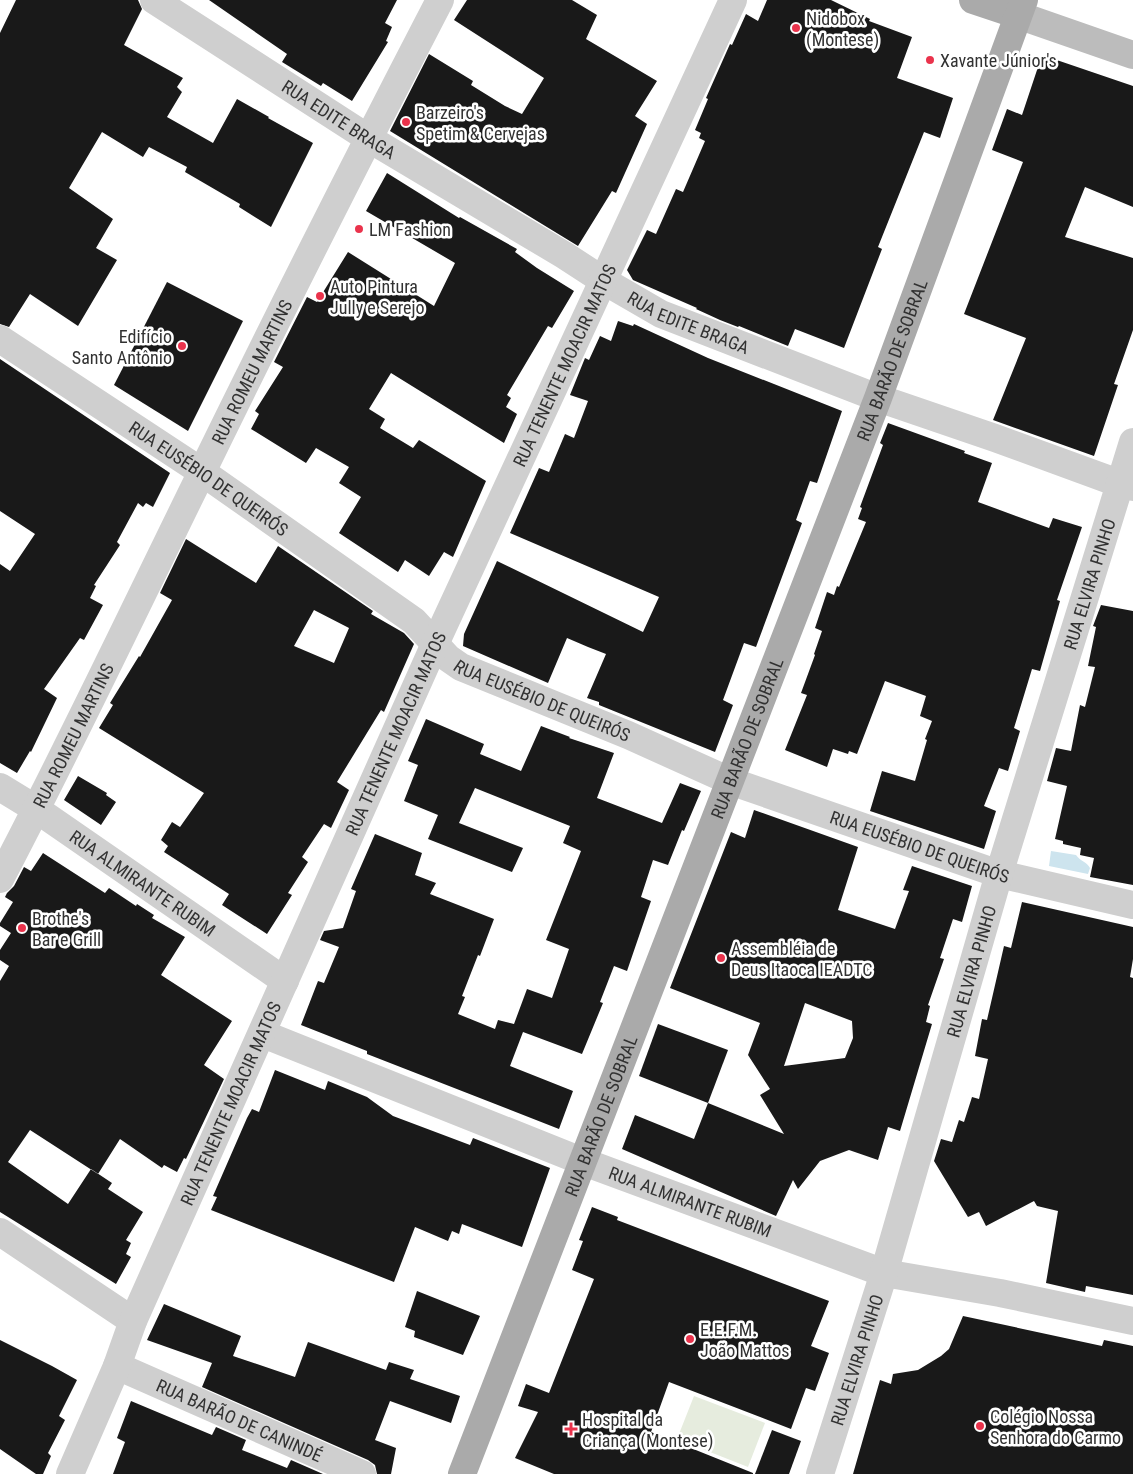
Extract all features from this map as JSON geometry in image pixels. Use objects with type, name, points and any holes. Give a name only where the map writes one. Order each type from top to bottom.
[{"type":"main road","points":[[973,0],[1021,8],[1133,54]]},
{"type":"main road","name":"RUA BARÃO DE SOBRAL","points":[[462,1474],[878,398],[1021,8]]},
{"type":"street","name":"RUA EDITE BRAGA","points":[[154,0],[368,138],[661,314],[878,398],[1127,486]]},
{"type":"street","name":"RUA ROMEU MARTINS","points":[[0,878],[36,810],[368,138],[440,0]]},
{"type":"street","name":"RUA TENENTE MOACIR MATOS","points":[[70,1474],[134,1321],[435,644],[733,0]]},
{"type":"street","name":"RUA EUSÉBIO DE QUEIRÓS","points":[[0,339],[202,472],[414,620],[448,658],[462,667],[628,735],[730,781],[999,874],[1133,905]]},
{"type":"street","name":"RUA ELVIRA PINHO","points":[[820,1474],[884,1273],[999,874],[1127,486],[1133,442]]},
{"type":"street","name":"RUA ALMIRANTE RUBIM","points":[[0,786],[285,981]]},
{"type":"street","name":"RUA ALMIRANTE RUBIM","points":[[262,1034],[584,1162],[884,1273],[1000,1293],[1133,1321]]},
{"type":"street","points":[[0,1232],[134,1321]]},
{"type":"street","name":"RUA BARÃO DE CANINDÉ","points":[[116,1366],[362,1474]]},
{"type":"shaded area","points":[[694,1396],[765,1423],[748,1467],[677,1439]]},
{"type":"water","points":[[1051,851],[1076,855],[1090,868],[1088,874],[1049,866]]},
{"type":"building","points":[[16,0],[138,0],[142,9],[124,45],[183,78],[177,87],[182,92],[167,117],[213,143],[237,99],[313,143],[271,227],[239,207],[240,204],[185,172],[187,167],[149,147],[143,157],[102,132],[69,188],[113,219],[96,248],[117,260],[78,326],[30,294],[9,327],[0,324],[0,33]]},
{"type":"building","points":[[209,0],[397,0],[385,23],[392,27],[386,41],[388,42],[352,101],[323,83],[321,86],[282,62],[287,54]]},
{"type":"building","points":[[467,0],[572,0],[597,15],[586,39],[657,81],[635,116],[647,124],[616,193],[612,191],[578,246],[390,131],[429,54],[473,81],[471,85],[522,114],[544,78],[454,20]]},
{"type":"building","points":[[767,0],[831,0],[870,19],[869,21],[912,37],[897,78],[953,98],[940,138],[924,132],[878,247],[882,249],[844,348],[795,329],[788,346],[720,320],[633,280],[627,270],[647,230],[656,234],[676,189],[683,192],[705,141],[699,138],[701,133],[695,130],[708,99],[706,98],[730,44],[732,45],[746,14],[758,21]]},
{"type":"building","points":[[1042,55],[1133,86],[1133,207],[1085,187],[1065,237],[1133,258],[1133,330],[1114,384],[1118,385],[1094,456],[993,420],[1026,338],[964,314],[1023,162],[992,150],[1007,109],[1022,115]]},
{"type":"building","points":[[387,173],[459,218],[517,249],[515,252],[574,291],[552,328],[548,326],[507,395],[511,398],[506,407],[517,414],[504,443],[391,373],[369,409],[385,419],[380,428],[413,448],[419,440],[486,481],[453,557],[444,552],[429,576],[405,560],[398,572],[339,533],[361,497],[339,483],[349,467],[316,448],[306,463],[251,429],[259,414],[255,411],[283,367],[274,362],[307,297],[317,302],[348,252],[434,306],[455,263],[366,211]]},
{"type":"building","name":"Edifício Santo Antônio","points":[[167,282],[243,321],[188,431],[114,385]]},
{"type":"building","points":[[618,321],[633,326],[634,324],[708,358],[842,411],[817,483],[810,481],[796,520],[802,523],[756,647],[744,643],[723,700],[733,705],[715,752],[599,705],[599,702],[587,698],[606,654],[567,638],[548,683],[463,646],[464,634],[497,561],[643,632],[659,597],[510,533],[539,468],[549,472],[565,434],[574,438],[588,401],[570,395],[585,358],[589,360],[600,336],[611,341]]},
{"type":"building","points":[[0,359],[170,473],[153,507],[146,503],[143,507],[138,503],[117,542],[120,545],[94,585],[96,586],[90,598],[103,605],[84,640],[80,638],[44,689],[57,698],[31,752],[17,773],[0,763],[0,564],[10,571],[35,534],[0,511]]},
{"type":"building","points":[[888,423],[965,451],[964,453],[992,463],[978,502],[1049,528],[1053,518],[1082,527],[1057,600],[1060,601],[1040,671],[1032,669],[1014,728],[1020,731],[1008,771],[999,768],[984,806],[996,811],[984,849],[870,811],[882,771],[915,781],[927,740],[925,739],[932,721],[920,716],[926,696],[885,681],[857,754],[849,751],[848,754],[833,749],[827,767],[785,750],[807,695],[801,693],[822,631],[815,628],[827,592],[834,595],[837,586],[839,587],[866,522],[858,519],[862,508],[860,507],[883,445],[880,443]]},
{"type":"building","points":[[186,539],[256,583],[278,546],[373,611],[371,614],[404,633],[414,644],[384,712],[381,710],[337,782],[349,790],[331,828],[324,824],[302,857],[308,862],[288,893],[292,895],[267,934],[222,905],[229,894],[164,852],[168,846],[161,840],[172,822],[180,827],[204,793],[99,728],[113,705],[110,703],[140,657],[172,600],[160,593]],"holes":[[[314,610],[349,628],[334,663],[294,646]]]},
{"type":"building","points":[[1101,605],[1133,611],[1133,885],[1090,877],[1094,858],[1080,855],[1081,848],[1063,844],[1063,841],[1055,839],[1067,786],[1047,781],[1056,748],[1071,751],[1080,705],[1085,707],[1095,667],[1088,666],[1096,627],[1093,626]]},
{"type":"building","points":[[426,719],[484,744],[480,754],[521,771],[541,726],[569,738],[614,753],[597,798],[662,823],[680,783],[701,791],[668,865],[653,860],[641,897],[651,901],[627,971],[614,966],[600,1002],[603,1003],[582,1054],[523,1032],[510,1066],[573,1091],[559,1129],[367,1054],[367,1051],[301,1025],[318,981],[324,983],[339,947],[320,940],[324,931],[343,928],[356,891],[351,889],[375,834],[422,853],[415,875],[436,883],[430,894],[494,919],[462,996],[465,997],[458,1014],[495,1029],[498,1020],[514,1024],[527,989],[552,998],[569,949],[546,940],[581,851],[563,843],[570,826],[475,788],[459,823],[523,848],[512,872],[428,839],[438,815],[404,801],[418,765],[408,761]]},
{"type":"building","points":[[78,776],[107,793],[106,795],[116,802],[101,825],[64,800]]},
{"type":"building","points":[[754,810],[858,847],[838,910],[895,929],[909,891],[903,890],[912,866],[972,886],[962,922],[953,919],[940,958],[944,959],[928,1005],[930,1006],[926,1022],[932,1024],[900,1131],[888,1127],[878,1160],[849,1150],[820,1161],[798,1189],[793,1180],[776,1216],[622,1149],[635,1115],[694,1139],[708,1103],[784,1134],[760,1095],[770,1089],[748,1055],[760,1023],[670,988],[731,832],[745,838]],"holes":[[[805,1003],[852,1021],[853,1038],[845,1058],[784,1066]]]},
{"type":"building","points":[[43,853],[105,893],[109,888],[136,906],[137,904],[154,915],[152,918],[185,937],[161,975],[232,1021],[204,1065],[224,1079],[186,1159],[184,1158],[177,1172],[164,1165],[162,1168],[120,1139],[98,1174],[112,1183],[108,1189],[143,1212],[126,1240],[131,1243],[126,1254],[131,1257],[116,1284],[0,1212],[0,981],[9,966],[0,960],[0,950],[11,933],[0,926],[0,923],[13,902],[5,897],[7,893],[14,886],[24,867],[31,871]],"holes":[[[30,1130],[91,1169],[68,1204],[8,1162]]]},
{"type":"building","points":[[1022,902],[1133,927],[1133,959],[1130,977],[1133,978],[1133,1295],[1086,1286],[1085,1292],[1046,1283],[1058,1211],[1037,1206],[1034,1201],[986,1226],[979,1212],[968,1217],[934,1161],[941,1139],[952,1142],[959,1120],[964,1122],[972,1097],[979,1099],[988,1059],[975,1056],[982,1019],[987,1020],[1004,946],[1011,948]]},
{"type":"building","points":[[658,1024],[728,1050],[708,1103],[639,1076]]},
{"type":"building","points":[[275,1070],[325,1090],[328,1081],[367,1097],[393,1116],[470,1145],[473,1138],[550,1168],[522,1247],[462,1224],[459,1234],[452,1231],[448,1241],[415,1227],[394,1282],[211,1210],[217,1197],[213,1196],[247,1118],[252,1109],[259,1112]]},
{"type":"building","name":"E.E.F.M. João Mattos","points":[[592,1207],[618,1217],[617,1220],[829,1301],[811,1346],[829,1353],[815,1391],[806,1388],[791,1429],[669,1382],[651,1432],[753,1474],[554,1474],[515,1458],[538,1412],[518,1406],[526,1384],[549,1393],[594,1279],[572,1270],[583,1241],[579,1240]]},
{"type":"building","points":[[417,1291],[480,1316],[463,1355],[414,1337],[415,1331],[405,1327]]},
{"type":"building","points":[[164,1304],[241,1336],[233,1356],[295,1377],[308,1342],[386,1370],[389,1362],[414,1370],[410,1379],[460,1396],[451,1423],[390,1401],[375,1440],[396,1448],[391,1474],[377,1474],[375,1465],[368,1460],[202,1387],[212,1363],[147,1340]]},
{"type":"building","name":"Colégio Nossa Senhora do Carmo","points":[[963,1316],[1102,1346],[1104,1340],[1133,1346],[1133,1474],[853,1474],[880,1380],[891,1384],[893,1374],[918,1370],[941,1356],[949,1349]]},
{"type":"building","points":[[0,1340],[77,1380],[59,1416],[65,1420],[48,1453],[51,1456],[43,1474],[36,1474],[0,1449]]},
{"type":"building","points":[[131,1401],[212,1435],[216,1427],[246,1440],[242,1450],[287,1468],[291,1460],[323,1474],[113,1474],[125,1442],[117,1438]]},
{"type":"building","points":[[772,1430],[801,1441],[789,1474],[755,1474]]},
{"type":"place","name":"Nidobox (Montese)","points":[[796,28]]},
{"type":"place","name":"Xavante Júnior's","points":[[930,60]]},
{"type":"place","name":"Barzeiro's Spetim & Cervejas","points":[[406,122]]},
{"type":"place","name":"LM Fashion","points":[[359,229]]},
{"type":"place","name":"Auto Pintura Jully e Serejo","points":[[320,296]]},
{"type":"place","name":"Edifício Santo Antônio","points":[[182,346]]},
{"type":"place","name":"Brothe's Bar e Grill","points":[[22,928]]},
{"type":"place","name":"Assembléia de Deus Itaoca IEADTC","points":[[721,958]]},
{"type":"place","name":"E.E.F.M. João Mattos","points":[[690,1339]]},
{"type":"place","name":"Colégio Nossa Senhora do Carmo","points":[[980,1426]]},
{"type":"place","name":"Hospital da Criança (Montese)","points":[[571,1429]]}]
